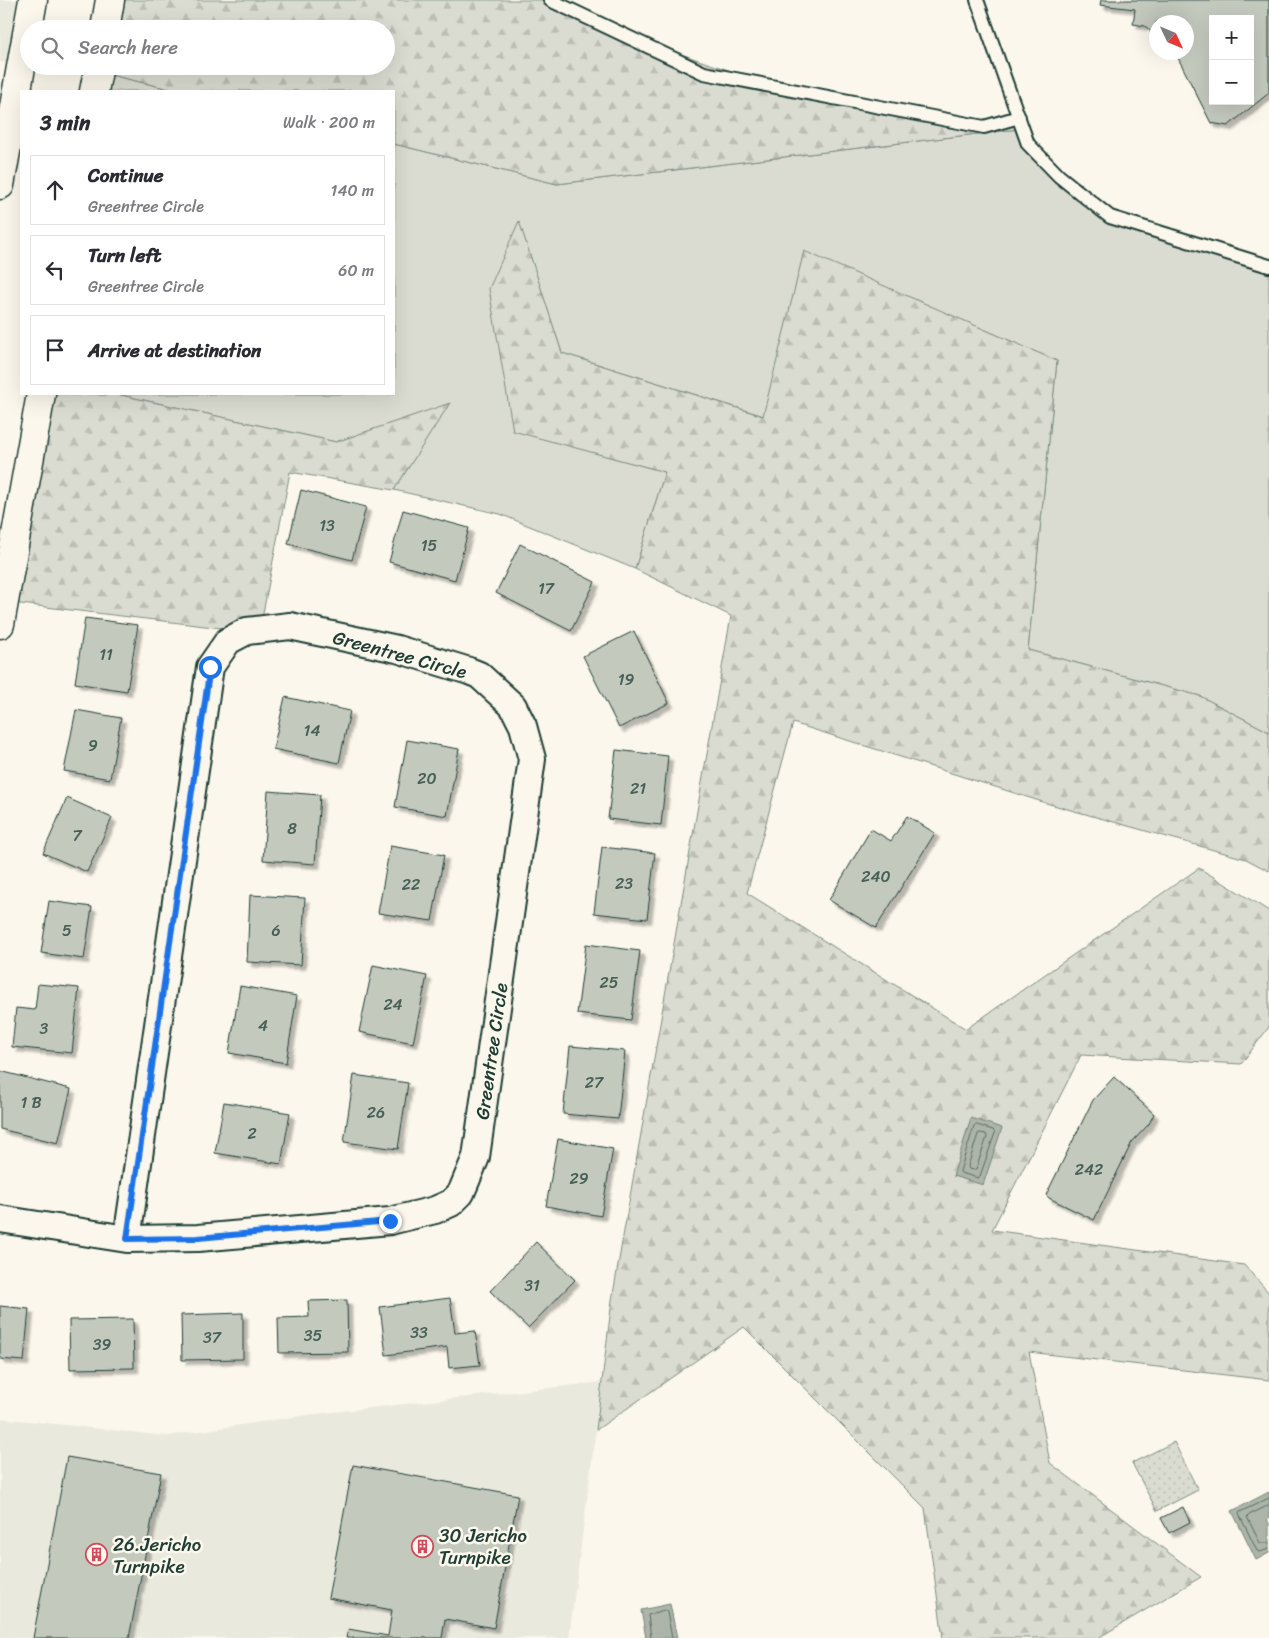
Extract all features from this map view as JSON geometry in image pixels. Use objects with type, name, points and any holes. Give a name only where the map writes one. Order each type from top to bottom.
[{"type":"main road","points":[[30,20],[34,0]]},
{"type":"main road","points":[[107,20],[110,0]]},
{"type":"main road","points":[[0,185],[20,75]]},
{"type":"main road","points":[[94,90],[97,75]]},
{"type":"main road","points":[[1,609],[41,395]]},
{"type":"street","name":"Greentree Circle","points":[[0,1219],[127,1239],[198,1238],[390,1221],[435,1210],[451,1203],[461,1193],[476,1157],[532,760],[523,726],[513,706],[479,675],[397,649],[290,626],[247,631],[228,641],[210,667],[127,1239]]},
{"type":"lane","points":[[550,0],[704,73],[984,127],[1018,117]]},
{"type":"lane","points":[[977,0],[1028,144],[1059,176],[1110,217],[1269,266]]},
{"type":"shaded area","points":[[0,0],[17,0],[7,63],[0,62]]},
{"type":"shaded area","points":[[602,1382],[569,1638],[0,1638],[0,1418],[167,1436],[307,1415]]},
{"type":"green space","points":[[110,0],[546,0],[621,34],[767,83],[897,114],[1027,128],[557,184],[395,144],[395,90],[174,90],[111,75],[395,75],[395,20],[107,20]]},
{"type":"green space","points":[[97,75],[111,75],[174,90],[94,90]]},
{"type":"green space","points":[[1027,128],[1048,169],[1121,215],[1269,266],[1269,732],[1200,696],[1028,650],[1057,361],[804,252],[764,416],[562,353],[519,222],[513,430],[665,472],[635,569],[500,514],[394,490],[449,404],[336,442],[121,395],[395,395],[395,144],[557,184]]},
{"type":"green space","points":[[519,221],[562,353],[763,416],[804,251],[1057,361],[1028,650],[1200,696],[1269,732],[1269,871],[1246,859],[1046,803],[793,723],[747,893],[966,1029],[1199,868],[1269,911],[1269,1027],[1241,1064],[1081,1055],[992,1230],[1244,1265],[1269,1293],[1269,1380],[1029,1352],[1050,1463],[1201,1577],[1098,1638],[943,1638],[925,1508],[744,1327],[596,1430],[612,1300],[731,616],[635,569],[665,472],[513,431],[489,289]]},
{"type":"green space","points":[[41,395],[121,395],[336,442],[450,403],[394,490],[290,472],[260,629],[247,631],[4,602]]},
{"type":"green space","points":[[1174,1442],[1198,1490],[1157,1511],[1132,1463]]},
{"type":"water","points":[[971,1118],[1002,1128],[983,1185],[953,1176]]},
{"type":"water","points":[[1269,1492],[1269,1518],[1267,1520],[1269,1523],[1269,1553],[1256,1560],[1232,1511]]},
{"type":"water","points":[[670,1604],[677,1638],[646,1638],[641,1610]]},
{"type":"building","points":[[1101,0],[1269,0],[1269,93],[1228,126],[1211,123],[1179,60],[1194,60],[1194,15],[1149,15],[1149,30],[1145,26],[1133,24],[1135,9],[1100,5]]},
{"type":"building","points":[[301,490],[366,507],[352,560],[288,544]]},
{"type":"building","points":[[403,510],[469,528],[455,580],[389,562]]},
{"type":"building","points":[[520,544],[595,582],[571,631],[496,593]]},
{"type":"building","points":[[85,618],[138,625],[127,691],[75,683]]},
{"type":"building","points":[[634,631],[669,703],[619,728],[583,656]]},
{"type":"building","points":[[285,697],[350,711],[339,763],[273,749]]},
{"type":"building","points":[[76,710],[121,718],[110,779],[64,771]]},
{"type":"building","points":[[407,740],[459,749],[447,816],[395,807]]},
{"type":"building","points":[[616,750],[668,756],[661,825],[608,819]]},
{"type":"building","points":[[268,791],[320,795],[315,864],[263,860]]},
{"type":"building","points":[[67,798],[112,818],[87,872],[43,853]]},
{"type":"building","points":[[907,816],[935,833],[876,928],[829,900],[871,829],[891,841]]},
{"type":"building","points":[[390,846],[444,855],[432,921],[378,913]]},
{"type":"building","points":[[602,847],[655,853],[647,919],[594,913]]},
{"type":"building","points":[[250,895],[305,898],[301,965],[247,962]]},
{"type":"building","points":[[49,901],[92,907],[84,959],[41,953]]},
{"type":"building","points":[[586,944],[640,951],[631,1020],[577,1014]]},
{"type":"building","points":[[373,965],[427,976],[413,1043],[359,1032]]},
{"type":"building","points":[[38,984],[79,988],[72,1053],[12,1047],[16,1008],[35,1010]]},
{"type":"building","points":[[240,986],[297,996],[286,1063],[229,1053]]},
{"type":"building","points":[[570,1046],[625,1051],[618,1119],[563,1114]]},
{"type":"building","points":[[0,1071],[71,1089],[58,1143],[0,1129]]},
{"type":"building","points":[[354,1075],[408,1083],[398,1149],[344,1142]]},
{"type":"building","points":[[1114,1077],[1154,1114],[1149,1124],[1132,1142],[1094,1220],[1046,1195],[1093,1100]]},
{"type":"building","points":[[224,1102],[290,1113],[281,1164],[215,1153]]},
{"type":"building","points":[[558,1139],[613,1149],[601,1216],[546,1206]]},
{"type":"building","points":[[536,1242],[575,1280],[528,1328],[490,1291]]},
{"type":"building","points":[[450,1298],[455,1333],[475,1331],[480,1365],[449,1368],[447,1347],[386,1355],[380,1307]]},
{"type":"building","points":[[347,1300],[348,1352],[279,1353],[278,1318],[309,1317],[308,1301]]},
{"type":"building","points":[[0,1306],[29,1309],[24,1361],[0,1359]]},
{"type":"building","points":[[243,1313],[243,1359],[182,1360],[181,1315]]},
{"type":"building","points":[[133,1319],[134,1368],[70,1369],[69,1320]]},
{"type":"building","name":"26.Jericho Turnpike","points":[[67,1457],[161,1473],[129,1638],[33,1638]]},
{"type":"building","name":"30 Jericho Turnpike","points":[[353,1465],[518,1495],[494,1628],[445,1619],[442,1638],[346,1638],[348,1629],[388,1636],[392,1610],[328,1598]]},
{"type":"building","points":[[1183,1507],[1190,1522],[1169,1533],[1161,1518]]},
{"type":"place","name":"30 Jericho Turnpike","points":[[423,1546]]},
{"type":"place","name":"26.Jericho Turnpike","points":[[97,1555]]},
{"type":"route","points":[[210,667],[127,1239],[198,1238],[390,1221]]}]
